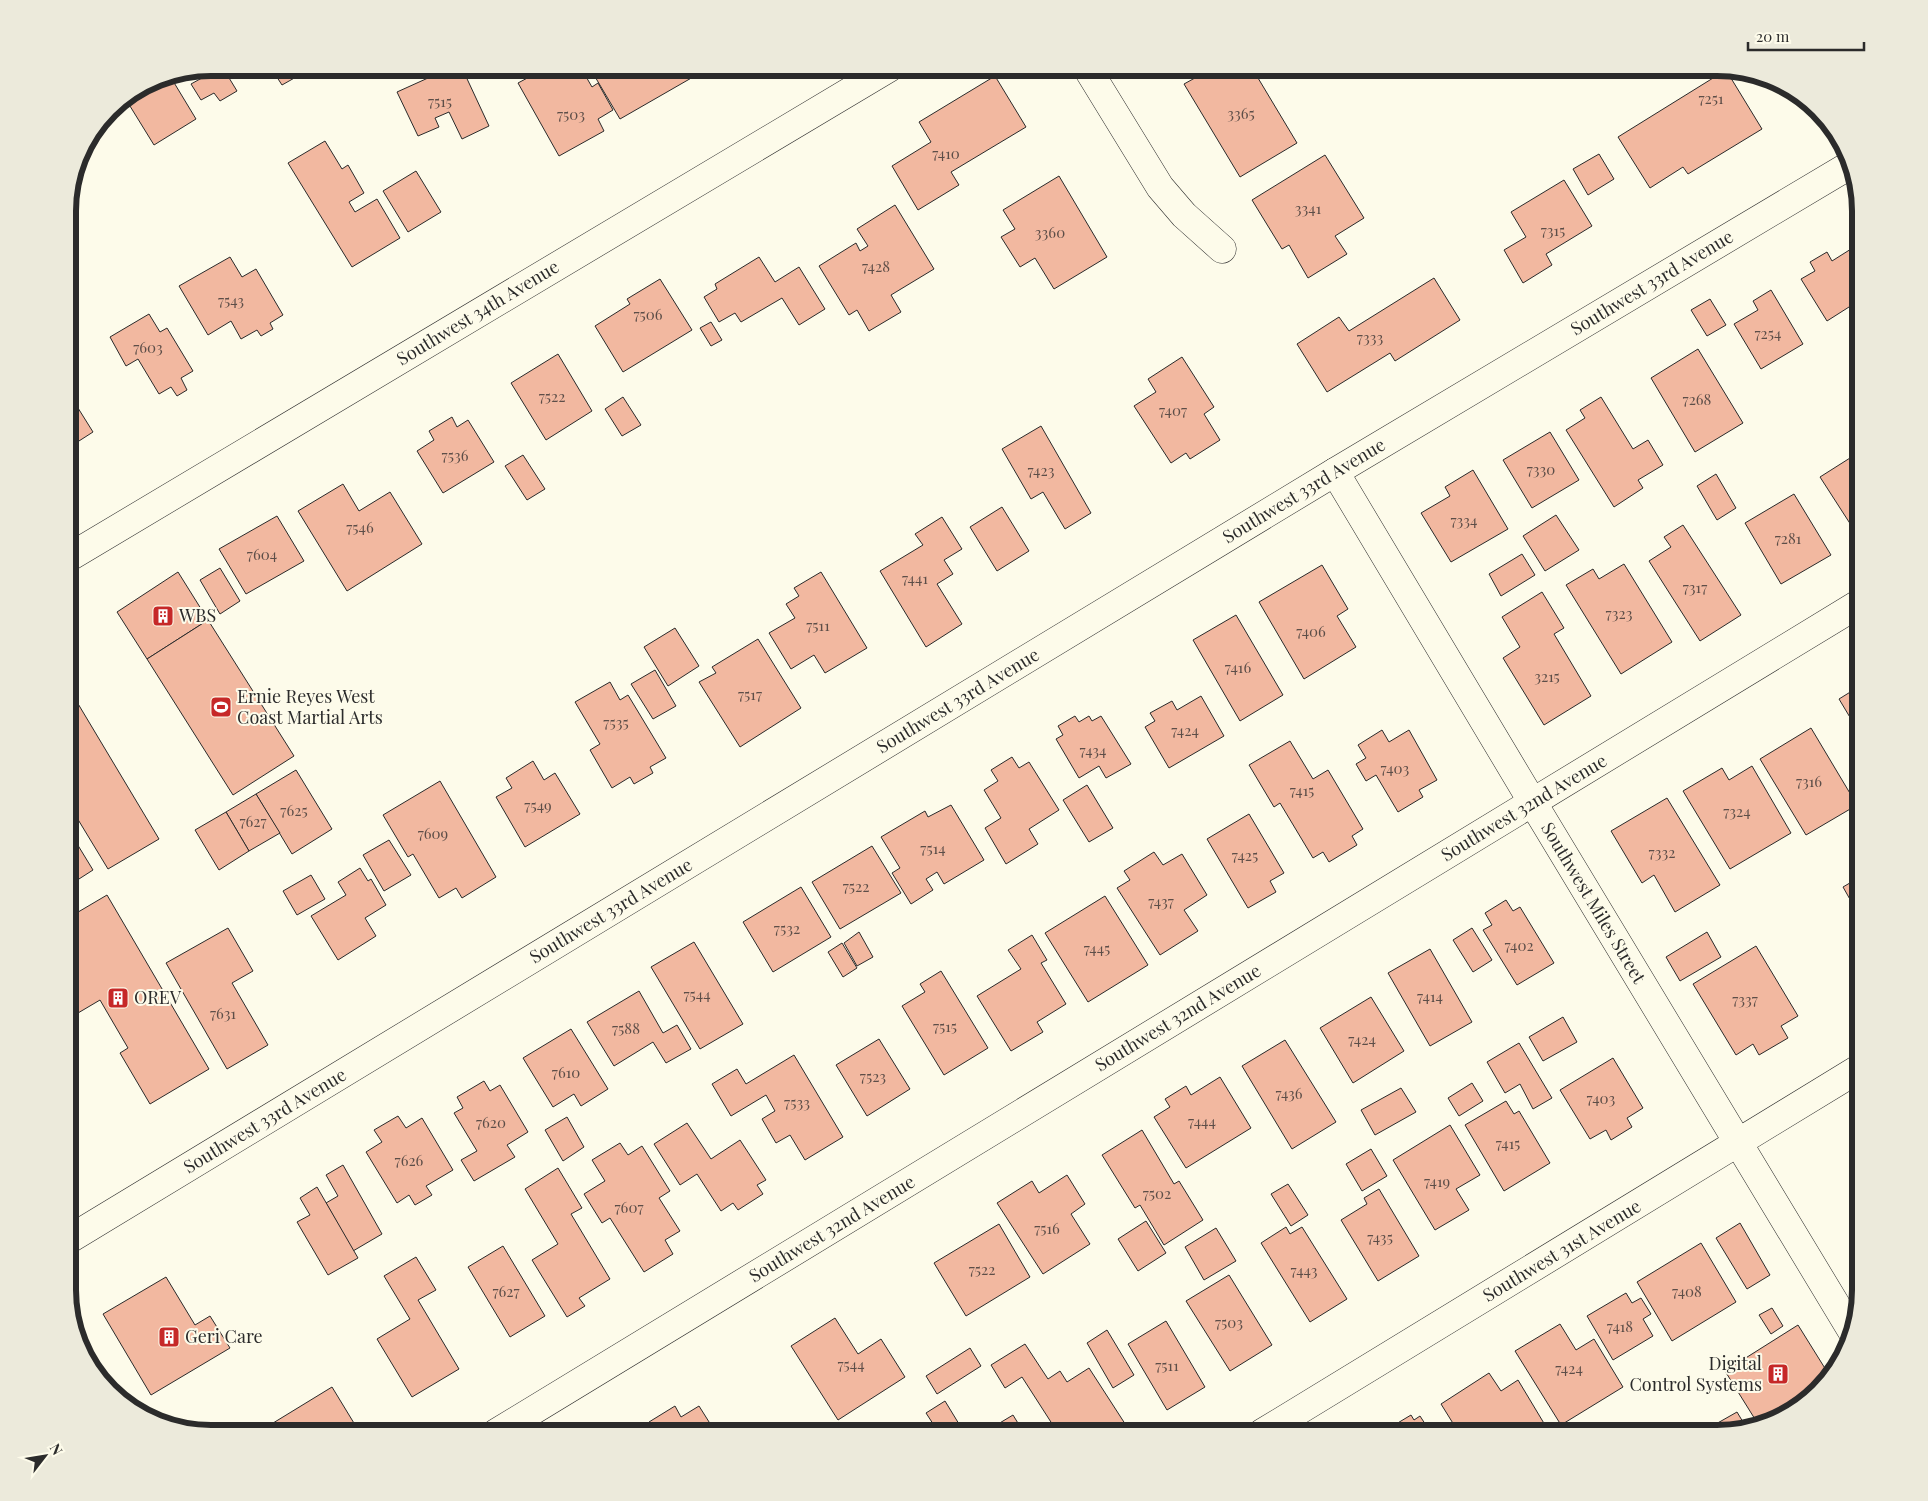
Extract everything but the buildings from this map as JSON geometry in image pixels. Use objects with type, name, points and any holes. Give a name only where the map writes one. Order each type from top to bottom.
[{"type":"street","name":"Southwest 34th Avenue","points":[[77,553],[876,76]]},
{"type":"street","points":[[1092,76],[1160,187],[1184,215],[1222,249]]},
{"type":"street","name":"Southwest 33rd Avenue","points":[[77,1235],[1335,472],[1845,168]]},
{"type":"street","name":"Southwest Miles Street","points":[[1335,472],[1847,1324]]},
{"type":"street","name":"Southwest 32nd Avenue","points":[[511,1425],[1852,608]]},
{"type":"street","name":"Southwest 31st Avenue","points":[[1277,1425],[1852,1073]]},
{"type":"place","name":"WBS","points":[[163,616]]},
{"type":"place","name":"Ernie Reyes West Coast Martial Arts","points":[[221,707]]},
{"type":"place","name":"OREV","points":[[118,998]]},
{"type":"place","name":"Geri Care","points":[[169,1337]]},
{"type":"place","name":"Digital Control Systems","points":[[1778,1374]]}]
